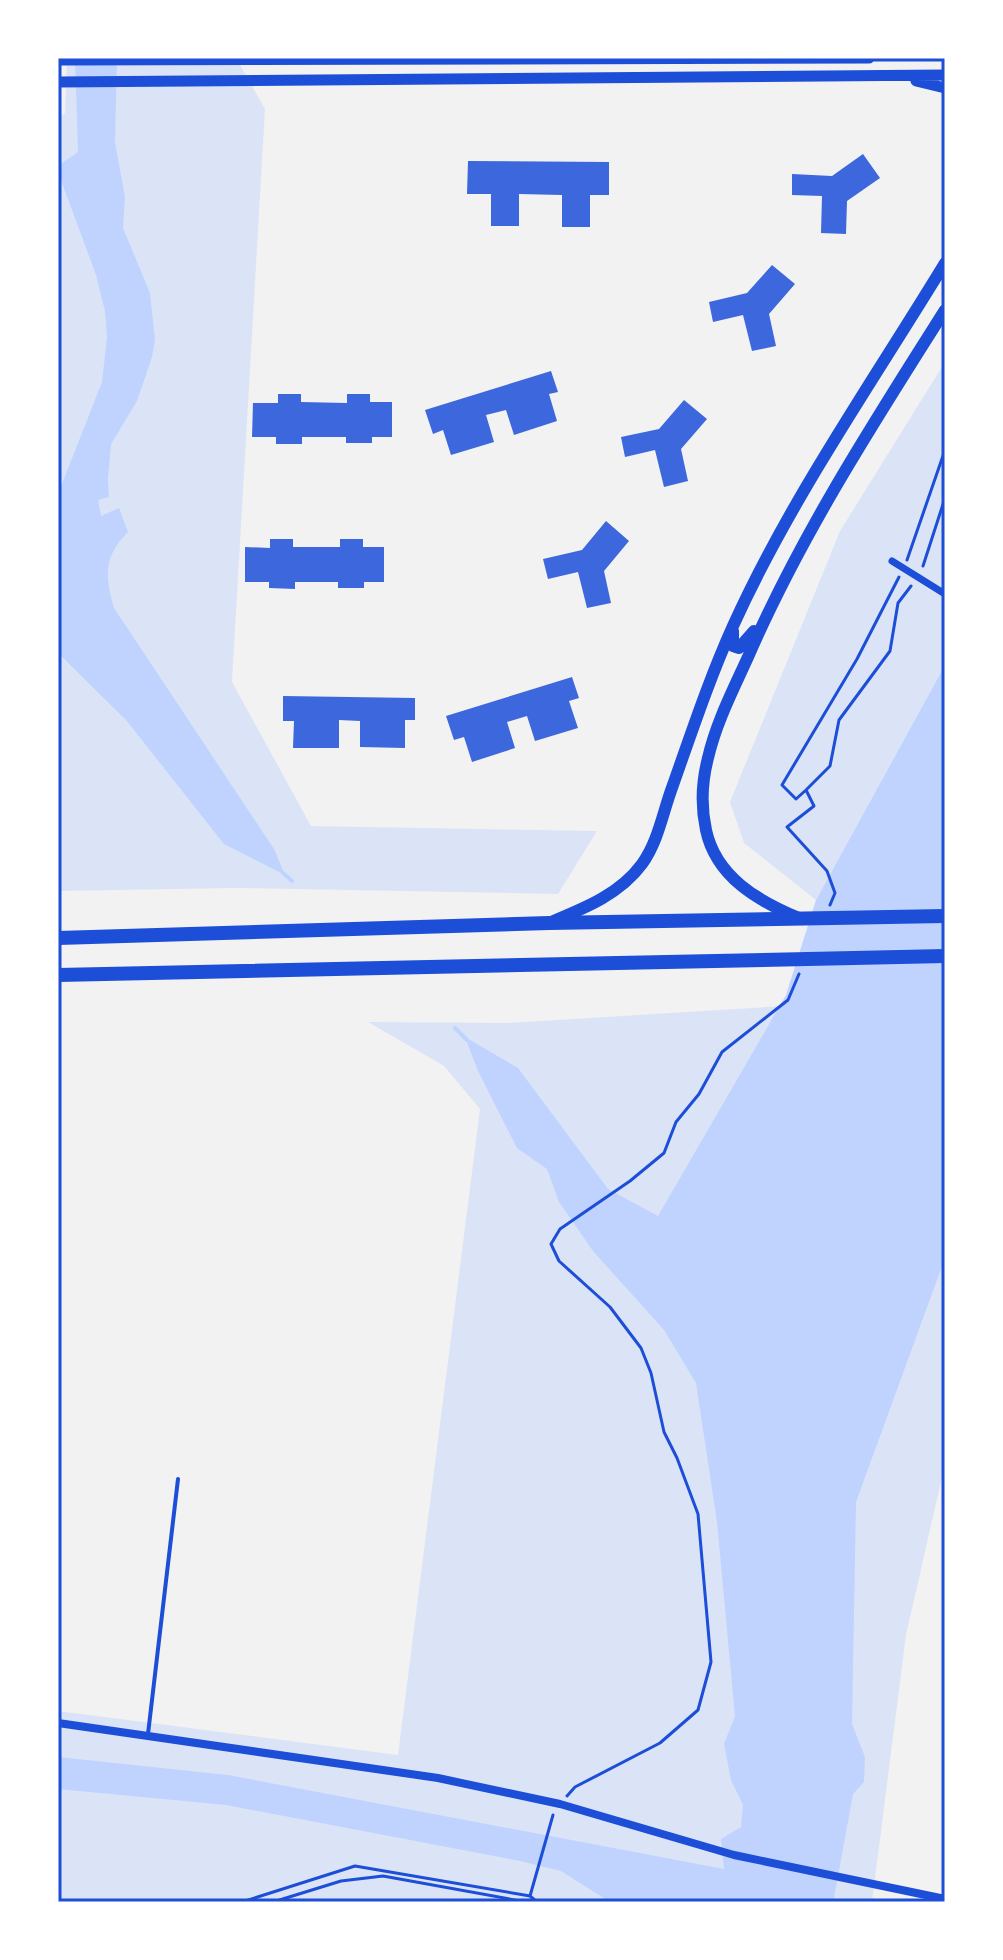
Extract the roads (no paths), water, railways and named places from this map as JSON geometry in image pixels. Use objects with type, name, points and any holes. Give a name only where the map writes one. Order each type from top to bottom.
[{"type":"highway","points":[[58,938],[549,923],[945,916]]},
{"type":"highway","points":[[58,975],[945,956]]},
{"type":"main road","points":[[549,923],[609,895],[642,864],[656,835],[698,714],[733,627],[794,506],[945,263]]},
{"type":"main road","points":[[802,919],[769,905],[735,881],[715,855],[706,832],[703,809],[704,782],[715,735],[765,618],[832,493],[945,310]]},
{"type":"main road","points":[[733,627],[733,646],[739,648],[765,618]]},
{"type":"street","points":[[61,60],[869,58]]},
{"type":"street","points":[[892,75],[945,88]]},
{"type":"street","points":[[58,82],[945,75]]},
{"type":"street","points":[[58,91],[100,82]]},
{"type":"street","points":[[892,561],[945,594]]},
{"type":"street","points":[[58,1723],[438,1778],[560,1804],[734,1855],[945,1899]]},
{"type":"lane","points":[[148,1734],[178,1479]]},
{"type":"water","points":[[75,58],[117,58],[115,142],[125,197],[123,228],[150,293],[155,339],[137,401],[111,444],[109,497],[98,500],[101,516],[119,508],[128,532],[110,559],[108,576],[111,597],[114,608],[274,849],[285,875],[224,844],[126,720],[58,653],[58,494],[102,382],[107,337],[105,311],[96,275],[58,172],[58,166],[78,152]]},
{"type":"water","points":[[945,665],[945,1258],[856,1502],[852,1724],[865,1757],[864,1782],[853,1794],[834,1898],[847,1902],[610,1902],[561,1871],[520,1861],[226,1805],[58,1789],[58,1757],[228,1775],[724,1869],[721,1839],[741,1827],[743,1805],[731,1780],[724,1744],[735,1716],[717,1522],[696,1383],[664,1330],[593,1251],[559,1202],[547,1169],[517,1148],[478,1071],[465,1037],[518,1068],[608,1189],[658,1216],[786,995],[816,900]]},
{"type":"waterway","points":[[283,873],[292,881]]},
{"type":"waterway","points":[[455,1028],[467,1040]]}]
